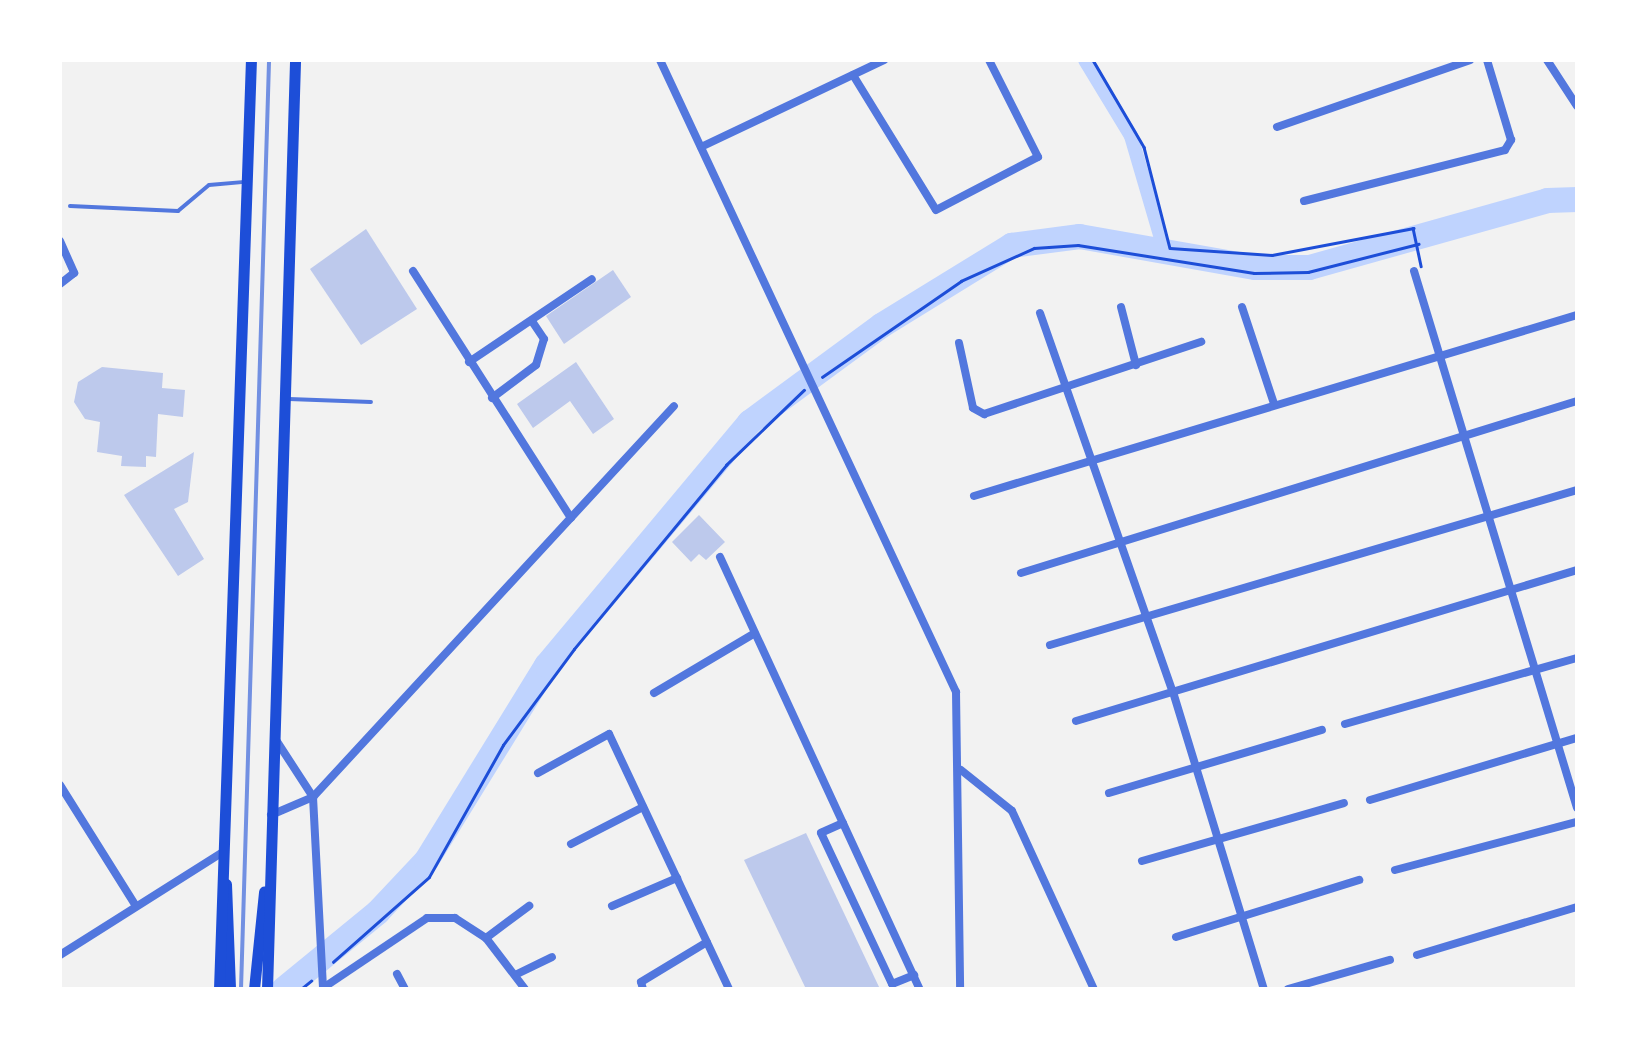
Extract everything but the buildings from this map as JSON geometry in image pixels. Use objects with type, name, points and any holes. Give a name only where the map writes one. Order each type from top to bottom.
[{"type":"main road","points":[[218,989],[252,60]]},
{"type":"main road","points":[[267,989],[295,60]]},
{"type":"main road","points":[[223,868],[231,914],[230,989]]},
{"type":"main road","points":[[255,985],[270,869]]},
{"type":"street","points":[[660,60],[956,692],[961,770],[960,989]]},
{"type":"street","points":[[701,147],[884,60]]},
{"type":"street","points":[[853,75],[936,210],[1038,157],[989,60]]},
{"type":"street","points":[[1277,127],[1470,60]]},
{"type":"street","points":[[1304,201],[1505,150],[1511,140],[1486,60]]},
{"type":"street","points":[[1547,60],[1577,106]]},
{"type":"street","points":[[60,241],[74,270],[64,283]]},
{"type":"street","points":[[1414,271],[1577,808]]},
{"type":"street","points":[[412,272],[571,518]]},
{"type":"street","points":[[468,362],[592,279]]},
{"type":"street","points":[[1121,307],[1136,365]]},
{"type":"street","points":[[1242,307],[1274,404]]},
{"type":"street","points":[[1040,313],[1173,692],[1264,989]]},
{"type":"street","points":[[974,496],[1088,458],[1577,316]]},
{"type":"street","points":[[492,398],[536,365],[544,339],[532,321]]},
{"type":"street","points":[[959,343],[978,412],[1201,342]]},
{"type":"street","points":[[1021,573],[1464,432],[1577,401]]},
{"type":"street","points":[[271,815],[313,797],[674,406]]},
{"type":"street","points":[[1050,645],[1577,490]]},
{"type":"street","points":[[720,558],[920,989]]},
{"type":"street","points":[[1076,721],[1577,570]]},
{"type":"street","points":[[654,693],[755,633]]},
{"type":"street","points":[[1345,724],[1577,658]]},
{"type":"street","points":[[1109,793],[1322,730]]},
{"type":"street","points":[[538,773],[609,734],[729,989]]},
{"type":"street","points":[[273,736],[313,797],[323,988]]},
{"type":"street","points":[[1370,800],[1577,738]]},
{"type":"street","points":[[961,770],[1012,811],[1094,989]]},
{"type":"street","points":[[60,785],[136,906]]},
{"type":"street","points":[[1142,862],[1344,803]]},
{"type":"street","points":[[571,844],[643,807]]},
{"type":"street","points":[[1396,870],[1577,822]]},
{"type":"street","points":[[843,823],[821,834],[892,984],[914,974]]},
{"type":"street","points":[[60,955],[224,852]]},
{"type":"street","points":[[612,906],[676,878]]},
{"type":"street","points":[[1176,937],[1359,880]]},
{"type":"street","points":[[486,938],[529,906]]},
{"type":"street","points":[[1417,955],[1577,907]]},
{"type":"street","points":[[323,988],[427,918],[455,918],[486,938],[525,989]]},
{"type":"street","points":[[643,989],[641,982],[707,942]]},
{"type":"street","points":[[515,975],[552,957]]},
{"type":"street","points":[[1288,989],[1390,960]]},
{"type":"street","points":[[397,974],[406,989]]},
{"type":"lane","points":[[70,206],[178,211],[208,185],[247,182]]},
{"type":"lane","points":[[284,398],[371,402]]},
{"type":"path","points":[[1093,60],[1144,147],[1172,261]]},
{"type":"path","points":[[1170,248],[1272,255],[1413,228],[1424,264],[1414,271]]},
{"type":"path","points":[[301,989],[429,877],[502,745],[550,681],[684,514],[788,402],[961,281],[1034,248],[1078,245],[1254,273],[1308,272],[1418,244]]},
{"type":"waterway","points":[[1085,60],[1131,136],[1165,252]]},
{"type":"waterway","points":[[283,989],[377,912],[426,860],[546,665],[749,422],[881,325],[1011,245],[1079,236],[1255,267],[1309,267],[1547,200],[1577,199]]},
{"type":"railway","points":[[241,989],[269,60]]}]
